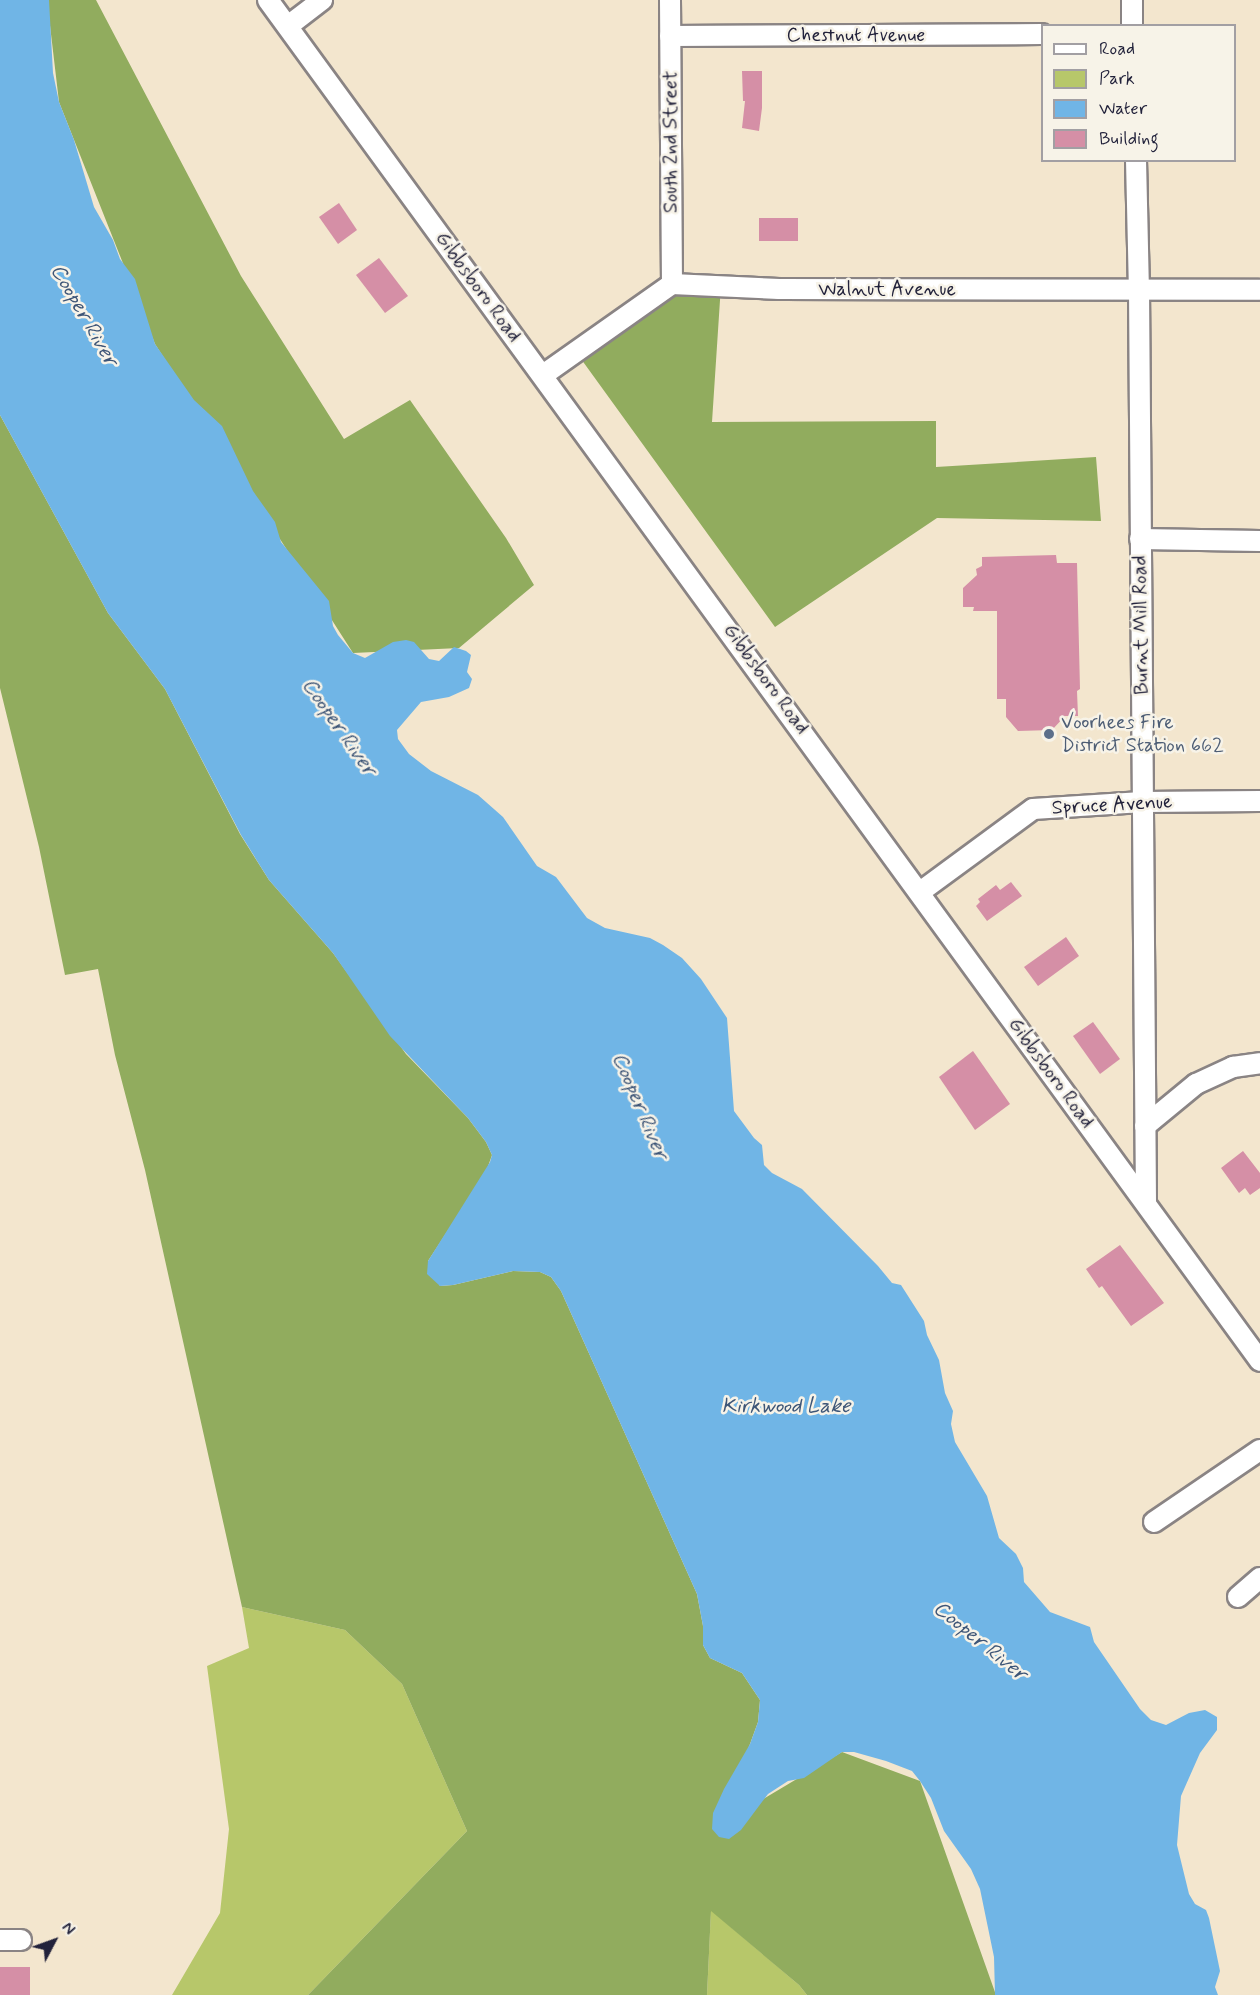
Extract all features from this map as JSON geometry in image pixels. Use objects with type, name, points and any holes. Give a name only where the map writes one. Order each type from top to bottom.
[{"type":"street","name":"Gibbsboro Road","points":[[268,0],[1260,1360]]},
{"type":"street","points":[[288,26],[322,0]]},
{"type":"street","name":"South 2nd Street","points":[[670,0],[672,284]]},
{"type":"street","points":[[1132,0],[1132,24]]},
{"type":"street","name":"Chestnut Avenue","points":[[670,36],[1041,34]]},
{"type":"street","name":"Burnt Mill Road","points":[[1136,162],[1146,1203]]},
{"type":"street","points":[[543,375],[672,284]]},
{"type":"street","name":"Walnut Avenue","points":[[672,284],[779,289],[1260,290]]},
{"type":"street","points":[[1140,539],[1260,541]]},
{"type":"street","name":"Spruce Avenue","points":[[920,892],[1033,809],[1142,802],[1260,801]]},
{"type":"street","points":[[1144,1126],[1196,1084],[1233,1067],[1260,1063]]},
{"type":"street","points":[[1154,1522],[1260,1450]]},
{"type":"street","points":[[1238,1597],[1260,1578]]},
{"type":"street","points":[[0,1940],[21,1940]]},
{"type":"green space","points":[[47,0],[96,0],[241,276],[344,439],[410,400],[506,538],[534,585],[459,648],[353,653],[155,344],[59,102]]},
{"type":"green space","points":[[721,285],[712,422],[936,421],[936,467],[1096,457],[1101,521],[937,518],[775,627],[576,352],[663,291]]},
{"type":"green space","points":[[0,415],[108,613],[165,689],[240,834],[269,880],[333,953],[406,1054],[468,1118],[486,1142],[492,1155],[486,1172],[428,1261],[440,1286],[513,1271],[540,1272],[551,1277],[561,1291],[697,1594],[703,1626],[703,1645],[710,1658],[742,1673],[760,1700],[758,1722],[750,1744],[713,1829],[842,1752],[920,1781],[996,1995],[807,1995],[799,1985],[711,1911],[707,1995],[308,1995],[467,1831],[402,1684],[345,1630],[242,1607],[145,1170],[115,1055],[98,969],[65,975],[39,847],[0,688]]},
{"type":"green space","points":[[242,1607],[345,1630],[402,1684],[467,1831],[308,1995],[172,1995],[220,1913],[229,1829],[207,1666],[249,1648]]},
{"type":"green space","points":[[711,1910],[799,1985],[807,1995],[707,1995]]},
{"type":"water","name":"Kirkwood Lake","points":[[0,0],[49,0],[53,73],[59,102],[74,140],[94,207],[113,240],[120,259],[135,279],[155,344],[194,400],[222,426],[253,491],[275,522],[281,542],[329,601],[333,626],[338,635],[353,653],[365,658],[393,642],[406,640],[414,642],[429,659],[439,661],[454,647],[471,655],[467,672],[472,679],[469,688],[449,697],[421,702],[397,730],[398,739],[409,754],[431,771],[478,795],[503,817],[537,866],[556,877],[587,918],[605,928],[650,938],[682,958],[701,979],[727,1018],[734,1111],[762,1145],[764,1165],[772,1173],[802,1189],[892,1283],[901,1285],[924,1321],[927,1335],[939,1360],[945,1393],[953,1411],[951,1424],[955,1442],[987,1496],[999,1538],[1016,1554],[1023,1568],[1024,1582],[1050,1612],[1090,1627],[1094,1642],[1140,1709],[1151,1720],[1166,1725],[1189,1713],[1205,1710],[1217,1717],[1217,1730],[1200,1753],[1181,1796],[1177,1845],[1189,1894],[1195,1904],[1206,1910],[1209,1918],[1220,1971],[1215,1987],[1218,1995],[995,1995],[994,1957],[980,1889],[971,1869],[944,1831],[931,1798],[920,1781],[912,1771],[886,1761],[854,1752],[842,1752],[804,1778],[788,1781],[768,1794],[741,1830],[729,1839],[719,1837],[712,1829],[713,1813],[750,1744],[758,1722],[760,1700],[742,1673],[710,1658],[703,1645],[703,1626],[697,1594],[561,1291],[551,1277],[540,1272],[513,1271],[440,1286],[427,1274],[428,1261],[490,1162],[492,1155],[486,1142],[468,1118],[390,1036],[333,953],[269,880],[241,835],[165,689],[108,613],[0,415]]},
{"type":"building","points":[[742,71],[762,71],[762,108],[759,131],[742,128],[745,101],[743,101]]},
{"type":"building","points":[[339,203],[357,230],[338,244],[319,217]]},
{"type":"building","points":[[759,218],[798,218],[798,241],[759,241]]},
{"type":"building","points":[[379,258],[408,296],[385,313],[356,275]]},
{"type":"building","points":[[1056,555],[1057,563],[1077,563],[1080,689],[1077,691],[1078,716],[1065,716],[1052,730],[1018,731],[1006,717],[1006,699],[997,699],[997,611],[973,611],[974,607],[963,607],[963,588],[977,575],[976,569],[982,566],[982,557]]},
{"type":"building","points":[[1011,882],[1022,896],[987,921],[976,906],[980,902],[978,899],[996,885],[1000,890]]},
{"type":"building","points":[[1066,937],[1079,956],[1038,986],[1024,967]]},
{"type":"building","points":[[1093,1022],[1120,1059],[1100,1074],[1073,1036]]},
{"type":"building","points":[[973,1051],[1010,1104],[975,1130],[939,1077]]},
{"type":"building","points":[[1243,1151],[1260,1173],[1260,1188],[1250,1195],[1245,1188],[1239,1193],[1221,1168]]},
{"type":"building","points":[[1120,1245],[1164,1303],[1131,1326],[1102,1286],[1099,1288],[1086,1269]]},
{"type":"building","points":[[0,1967],[30,1967],[30,1995],[0,1995]]},
{"type":"place","name":"Voorhees Fire District Station 662","points":[[1049,734]]},
{"type":"water label","name":"Cooper River","points":[[84,315]]},
{"type":"water label","name":"Cooper River","points":[[339,727]]},
{"type":"water label","name":"Cooper River","points":[[640,1106]]},
{"type":"water label","name":"Cooper River","points":[[980,1641]]}]
